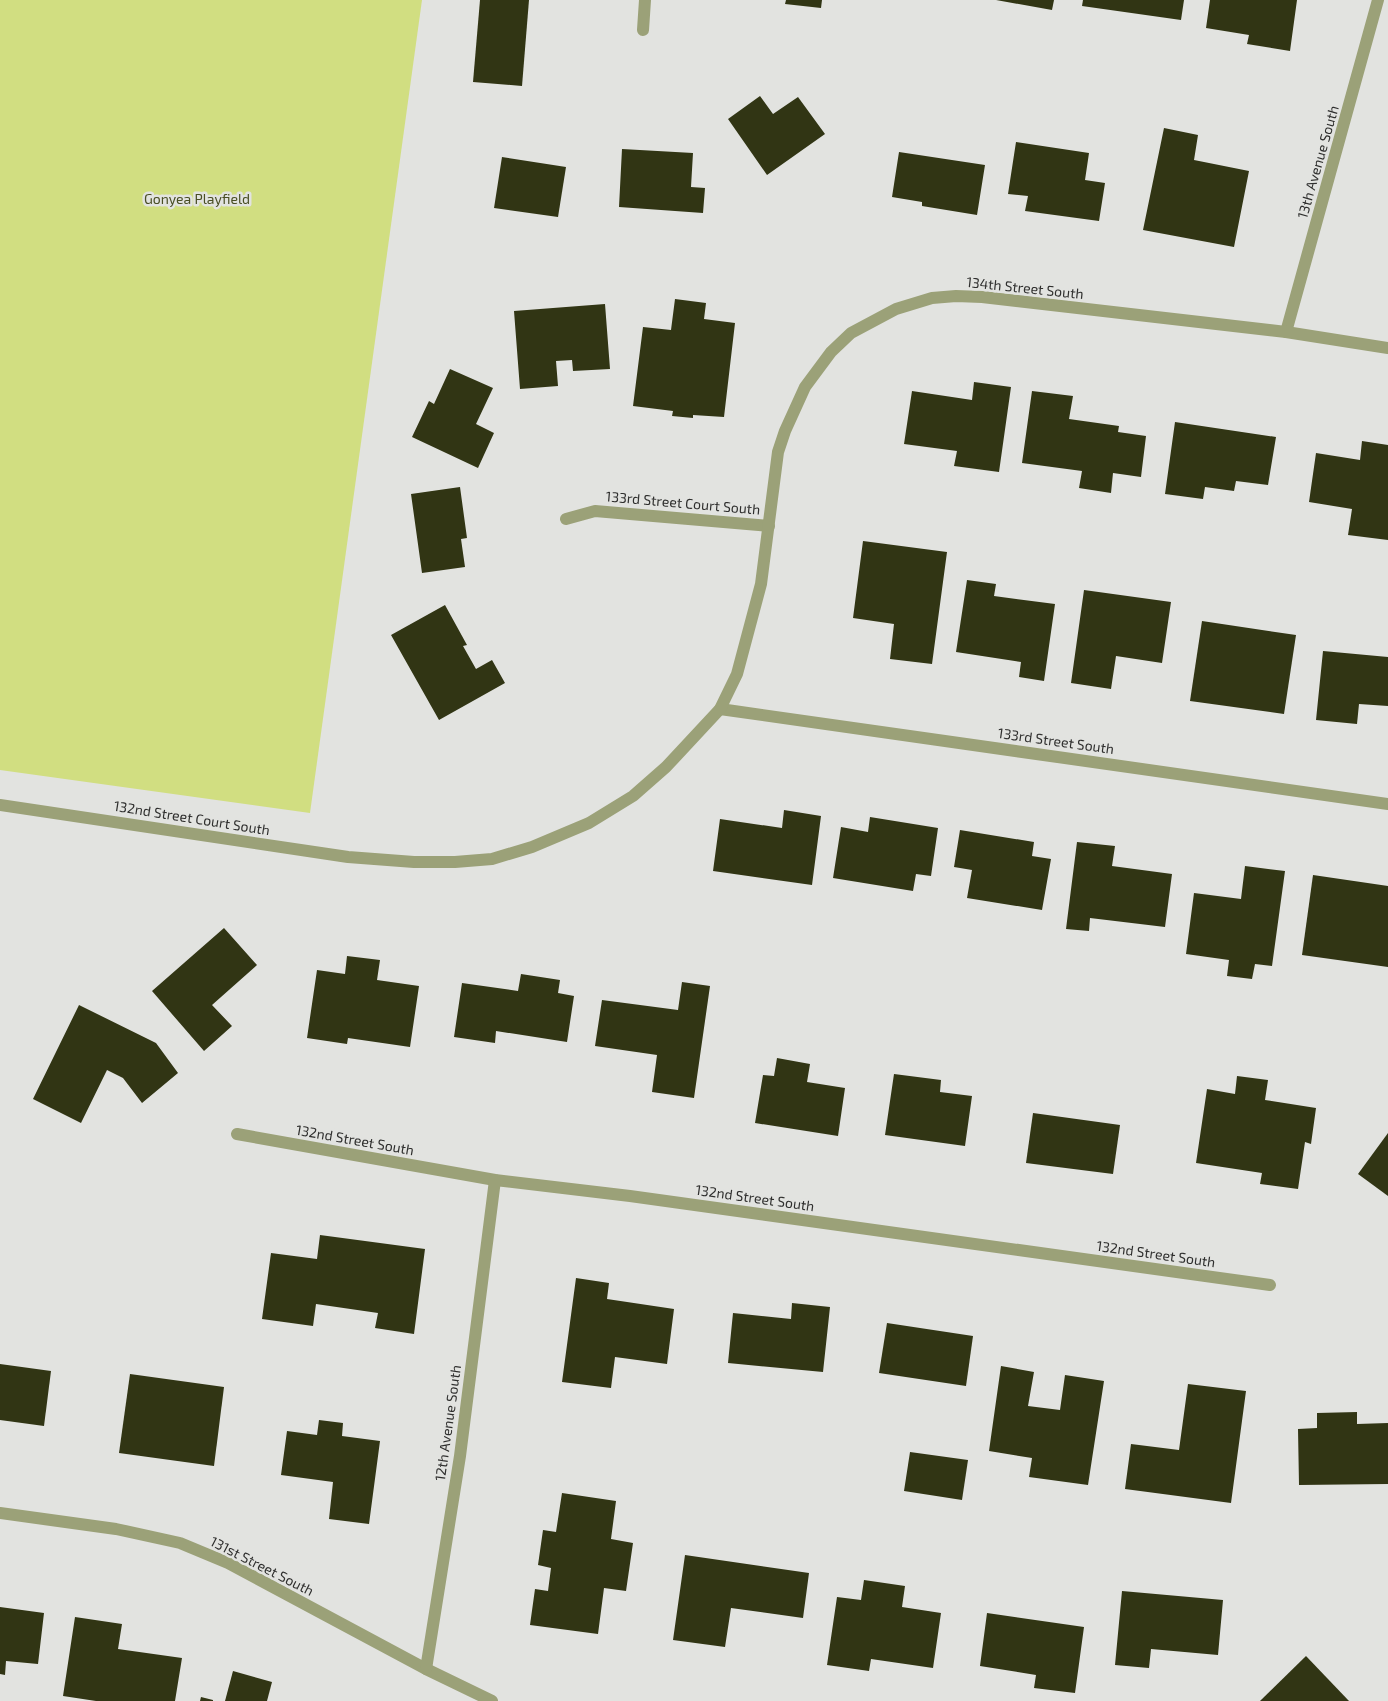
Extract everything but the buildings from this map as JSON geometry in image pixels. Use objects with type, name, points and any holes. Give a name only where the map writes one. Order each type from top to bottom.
[{"type":"street","points":[[643,30],[645,0]]},
{"type":"street","name":"13th Avenue South","points":[[1286,332],[1378,0]]},
{"type":"street","name":"134th Street South","points":[[769,526],[778,452],[785,431],[805,387],[831,352],[851,333],[896,309],[932,298],[982,296],[1286,332],[1388,348]]},
{"type":"street","name":"133rd Street Court South","points":[[566,519],[595,511],[769,526]]},
{"type":"street","points":[[720,709],[737,674],[761,584],[769,526]]},
{"type":"street","name":"132nd Street Court South","points":[[0,806],[348,857],[414,862],[455,862],[492,859],[532,847],[588,823],[632,796],[666,767],[720,709]]},
{"type":"street","name":"133rd Street South","points":[[720,709],[1388,804]]},
{"type":"street","name":"132nd Street South","points":[[236,1134],[495,1180],[630,1196],[1270,1285]]},
{"type":"street","name":"12th Avenue South","points":[[426,1669],[460,1456],[495,1180]]},
{"type":"street","name":"131st Street South","points":[[0,1513],[116,1528],[180,1543],[228,1563],[426,1669],[492,1701]]},
{"type":"green space","name":"Gonyea Playfield","points":[[0,0],[422,0],[310,813],[0,770]]}]
